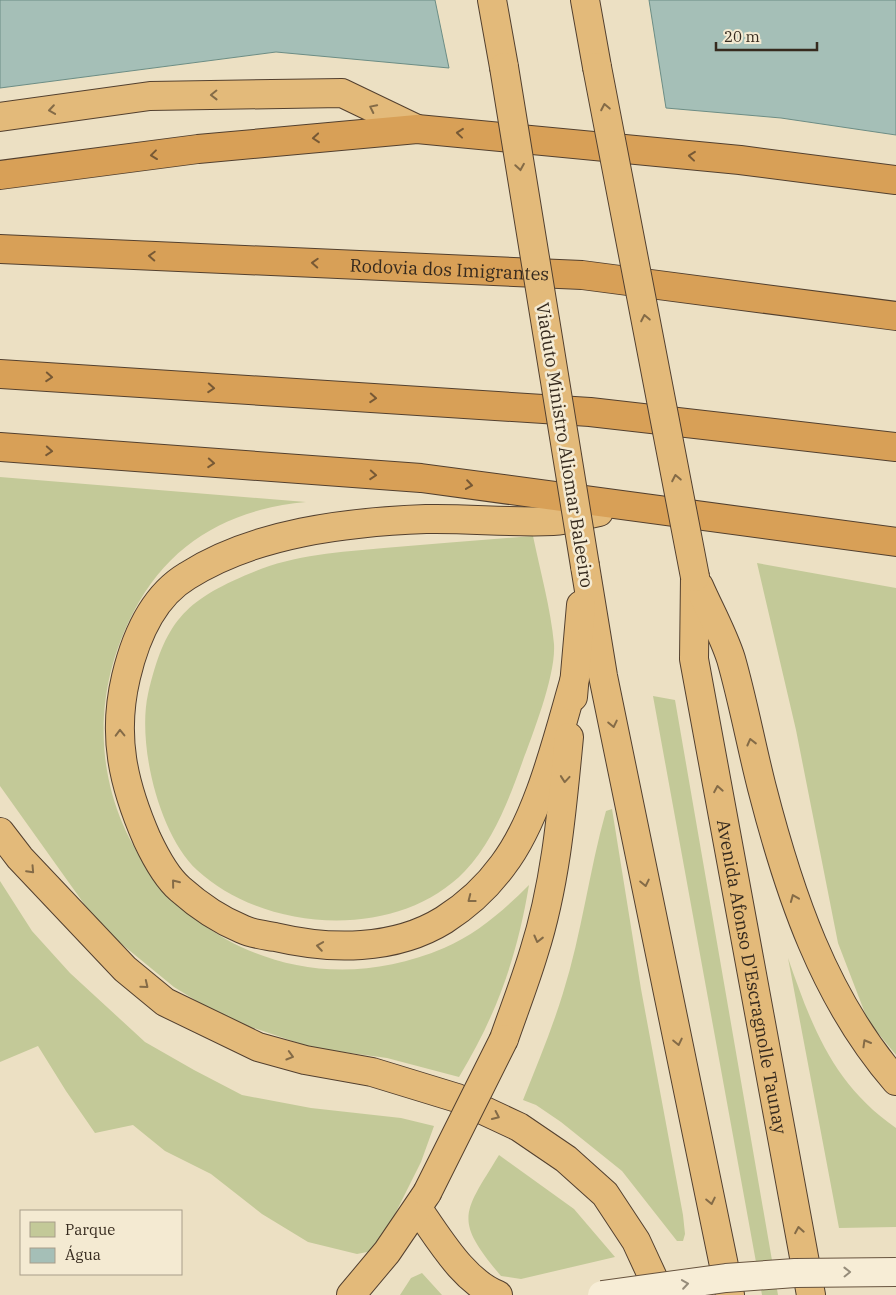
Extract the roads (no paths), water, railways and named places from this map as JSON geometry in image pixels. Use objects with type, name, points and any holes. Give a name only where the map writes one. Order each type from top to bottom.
[{"type":"highway","name":"Viaduto Ministro Aliomar Baleeiro","points":[[492,0],[603,676],[730,1295]]},
{"type":"highway","points":[[585,0],[695,577],[730,657],[762,788],[790,889],[823,971],[871,1052],[896,1082]]},
{"type":"highway","points":[[0,117],[150,96],[342,93],[417,129]]},
{"type":"highway","points":[[0,175],[198,149],[417,129],[740,160],[896,180]]},
{"type":"highway","name":"Rodovia dos Imigrantes","points":[[0,249],[582,275],[896,316]]},
{"type":"highway","points":[[0,374],[590,412],[896,447]]},
{"type":"highway","points":[[0,447],[420,478],[896,542]]},
{"type":"highway","points":[[575,678],[540,789],[524,828],[504,864],[480,892],[442,921],[400,938],[369,944],[329,947],[243,930],[210,912],[177,887],[155,856],[133,807],[121,760],[120,705],[132,651],[151,611],[184,577],[244,547],[314,530],[425,519],[556,521],[625,506]]},
{"type":"highway","points":[[351,1295],[387,1252],[422,1201],[504,1039],[534,952],[549,894],[561,823],[585,566]]},
{"type":"highway","name":"Avenida Afonso D'Escragnolle Taunay","points":[[695,577],[694,659],[811,1295]]},
{"type":"highway","points":[[0,832],[20,858],[125,969],[165,1002],[258,1047],[305,1060],[372,1072],[457,1098],[519,1127],[566,1159],[605,1194],[636,1241],[661,1295]]},
{"type":"highway","points":[[422,1201],[458,1262],[478,1283],[498,1295]]},
{"type":"main road","points":[[602,1295],[726,1278],[796,1273],[896,1272]]},
{"type":"water","points":[[0,0],[435,0],[449,68],[276,52],[0,88]]},
{"type":"water","points":[[649,0],[896,0],[896,135],[781,118],[666,108]]}]
